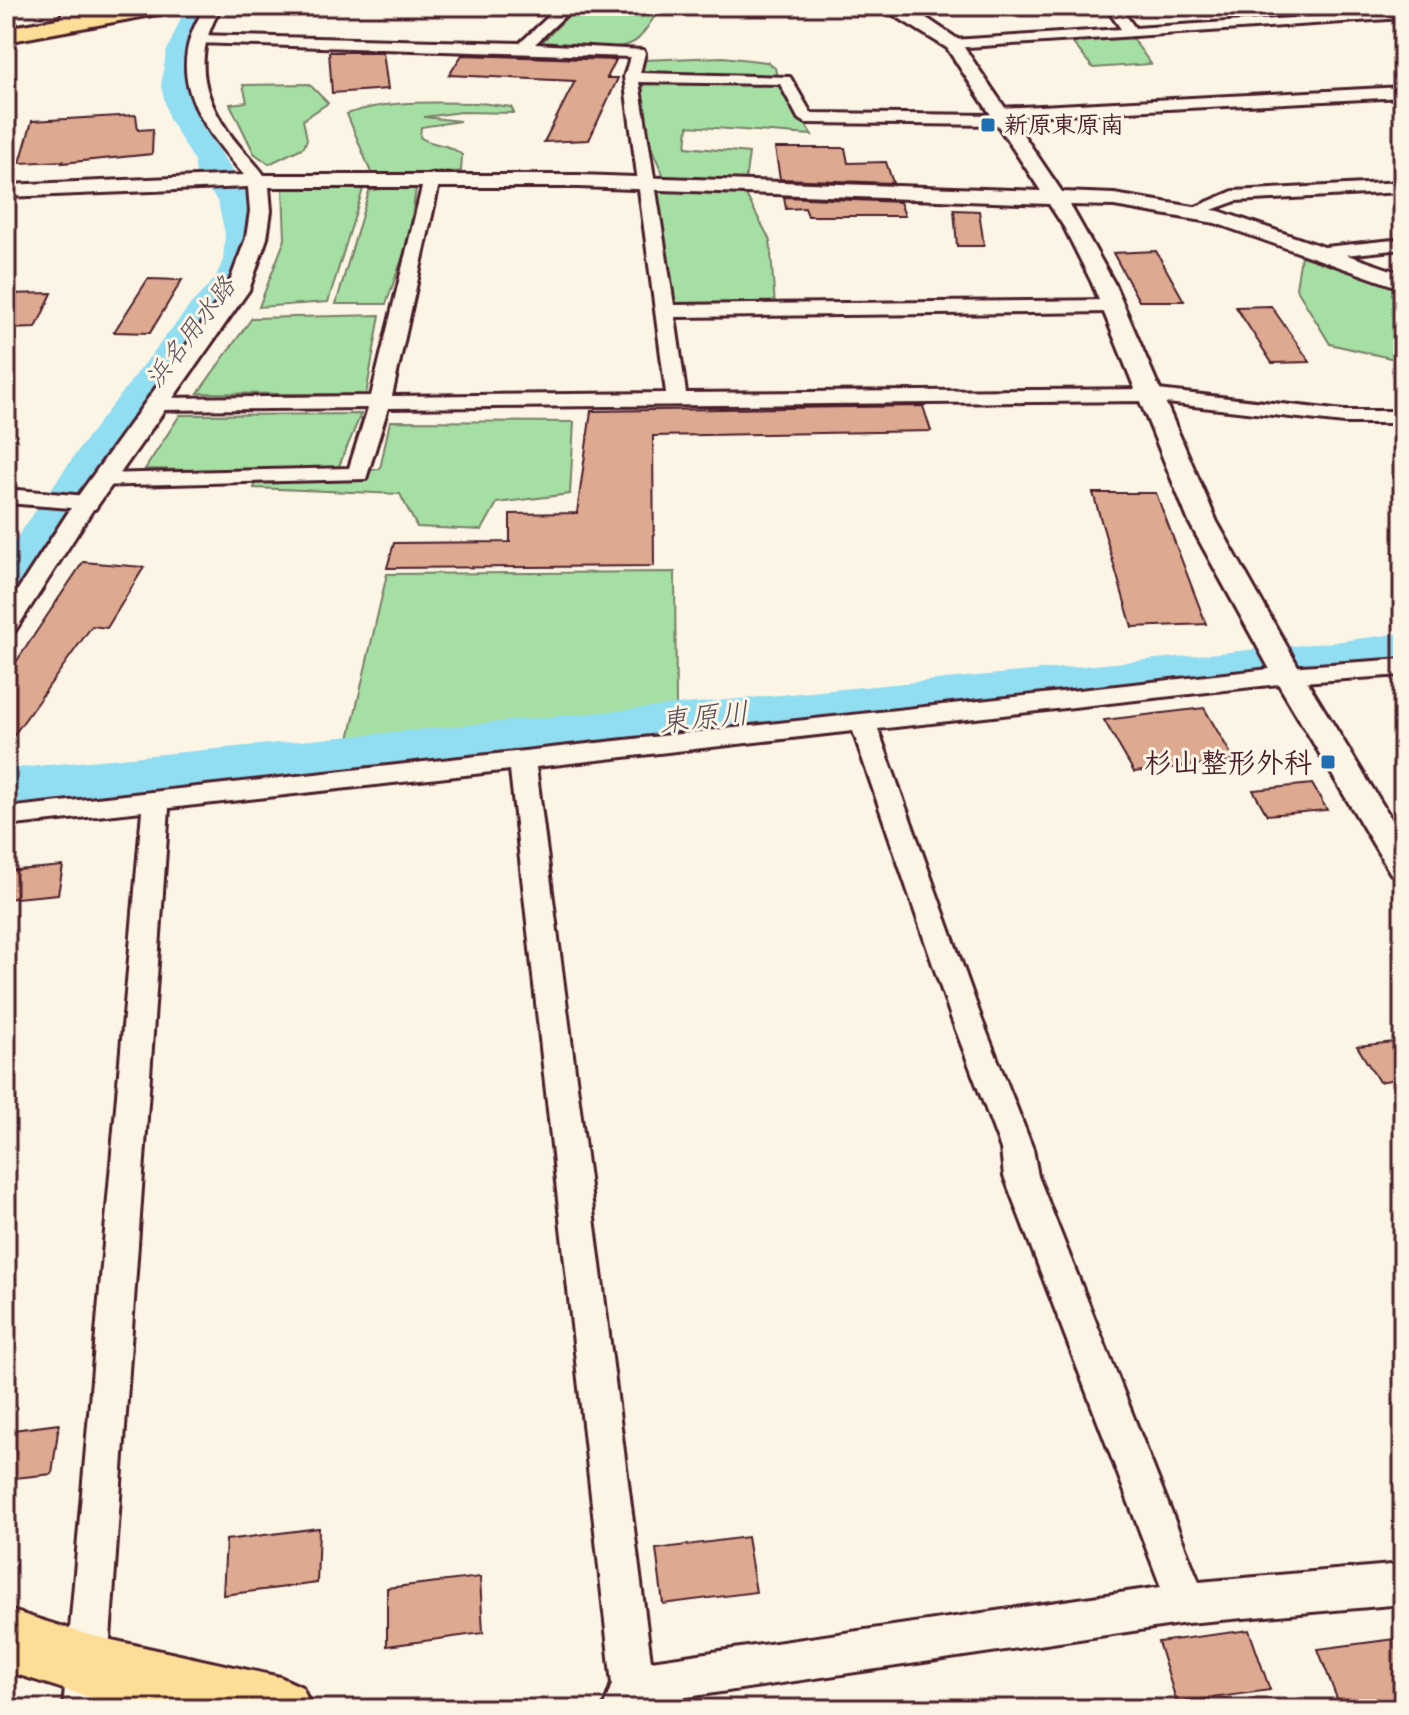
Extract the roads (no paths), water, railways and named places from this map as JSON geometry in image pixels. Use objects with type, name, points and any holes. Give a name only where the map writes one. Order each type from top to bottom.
[{"type":"highway","points":[[6,28],[70,11],[127,6]]},
{"type":"highway","points":[[6,35],[168,6]]},
{"type":"main road","points":[[6,1640],[87,1688],[280,1709]]},
{"type":"street","points":[[6,626],[77,502],[101,481],[238,290],[254,254],[258,234],[247,181],[196,94],[193,63],[197,39],[205,17],[214,6]]},
{"type":"street","points":[[523,48],[568,6]]},
{"type":"street","points":[[887,6],[916,19],[953,44],[1075,227],[1113,306],[1203,522],[1288,675],[1403,866]]},
{"type":"street","points":[[1112,6],[1131,33]]},
{"type":"street","points":[[953,44],[1396,13]]},
{"type":"street","points":[[197,39],[638,53],[631,77],[677,400]]},
{"type":"street","points":[[631,77],[785,80],[806,118],[1002,116],[1403,92]]},
{"type":"street","points":[[101,481],[358,474],[380,402],[432,179]]},
{"type":"street","points":[[6,191],[247,181],[432,179],[648,183],[1114,200],[1195,211],[1325,252],[1403,282]]},
{"type":"street","points":[[1195,211],[1233,196],[1403,187]]},
{"type":"street","points":[[1325,252],[1403,244]]},
{"type":"street","points":[[665,311],[1113,306]]},
{"type":"street","points":[[155,404],[1149,395],[1344,417],[1403,417]]},
{"type":"street","points":[[6,496],[77,502]]},
{"type":"street","points":[[6,817],[1288,675],[1403,667]]},
{"type":"street","points":[[863,724],[967,1020],[1017,1149],[1021,1176],[1187,1603]]},
{"type":"street","points":[[522,761],[628,1696],[1187,1603],[1403,1584]]},
{"type":"street","points":[[87,1688],[156,801]]},
{"type":"waterway","name":"浜名用水路","points":[[6,588],[104,444],[205,312],[232,283],[242,260],[243,234],[235,201],[213,173],[211,160],[185,119],[177,86],[181,53],[200,6]]},
{"type":"waterway","name":"東原川","points":[[6,787],[1334,658],[1403,648]]},
{"type":"place","name":"新原東原南","points":[[988,125]]},
{"type":"place","name":"杉山整形外科","points":[[1328,762]]}]
